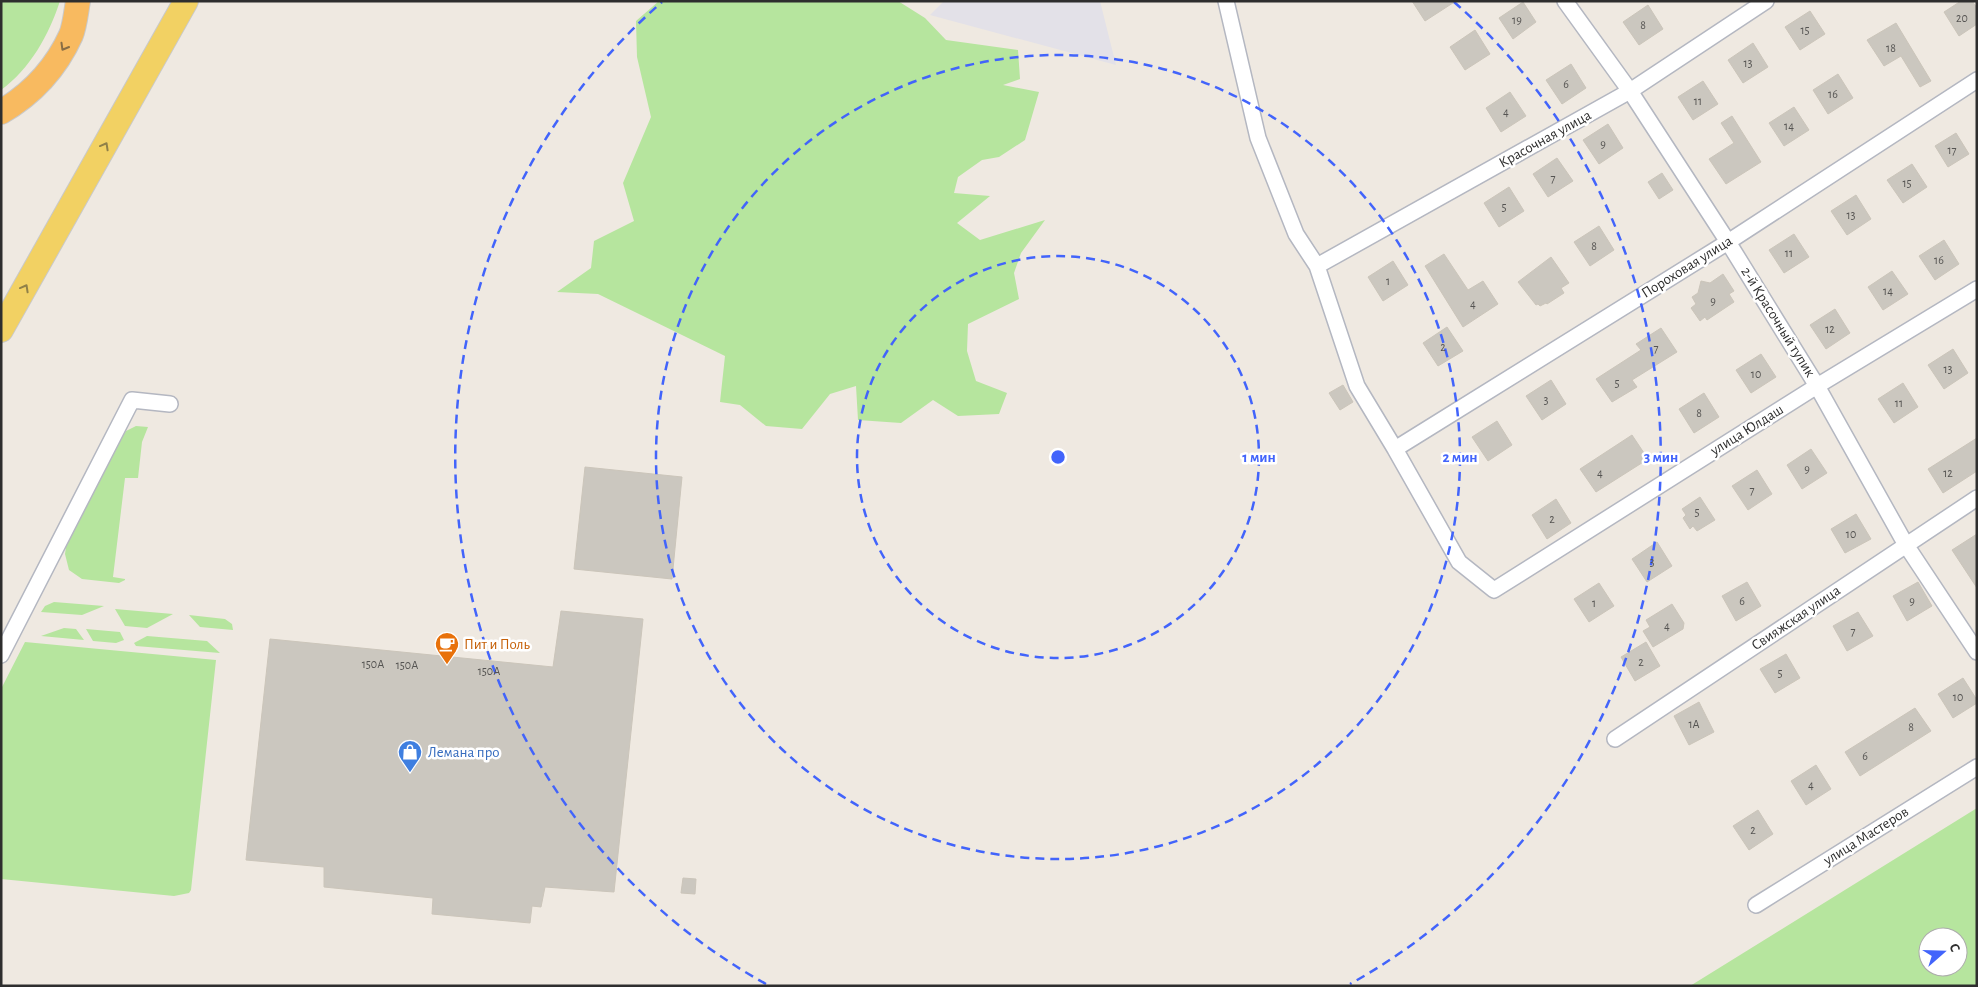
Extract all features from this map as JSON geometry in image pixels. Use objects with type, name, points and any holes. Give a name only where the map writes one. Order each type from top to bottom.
[{"type":"highway","points":[[1,112],[19,101],[49,73],[71,34],[78,1]]},
{"type":"main road","points":[[1,330],[186,1]]},
{"type":"street","points":[[1226,1],[1258,138],[1296,234],[1317,266],[1357,386],[1395,449]]},
{"type":"street","name":"2-й Красочный тупик","points":[[1565,1],[1630,91],[1728,242],[1817,386],[1906,545],[1977,652]]},
{"type":"street","name":"Красочная улица","points":[[1317,266],[1630,91],[1766,1]]},
{"type":"street","name":"Пороховая улица","points":[[1395,449],[1728,242],[1977,80]]},
{"type":"street","name":"улица Юлдаш","points":[[1395,449],[1459,562],[1494,590],[1817,386],[1977,289]]},
{"type":"street","points":[[1,655],[132,400],[170,404]]},
{"type":"street","name":"Свияжская улица","points":[[1615,739],[1977,498]]},
{"type":"street","name":"улица Мастеров","points":[[1756,905],[1977,767]]},
{"type":"shaded area","points":[[944,1],[1100,1],[1116,65],[930,15]]},
{"type":"green space","points":[[1,1],[60,1],[44,39],[30,62],[1,90]]},
{"type":"green space","points":[[659,1],[898,1],[925,18],[946,40],[1018,50],[1020,79],[1003,85],[1039,92],[1025,140],[999,157],[982,160],[958,177],[954,193],[990,196],[957,223],[980,240],[1045,220],[1021,253],[1014,273],[1019,299],[968,324],[967,351],[976,381],[1007,393],[999,414],[958,416],[933,400],[901,423],[858,420],[856,386],[830,394],[802,429],[766,426],[740,405],[720,402],[725,356],[598,294],[557,292],[591,268],[594,241],[634,221],[623,183],[651,117],[637,57],[636,21]]},
{"type":"green space","points":[[136,426],[148,427],[142,442],[138,478],[125,478],[113,577],[125,580],[119,583],[82,579],[69,570],[65,554],[66,547],[121,439],[126,431]]},
{"type":"green space","points":[[54,602],[104,606],[82,615],[41,612],[45,606]]},
{"type":"green space","points":[[115,609],[173,614],[147,628],[125,626]]},
{"type":"green space","points":[[189,615],[225,619],[232,624],[233,630],[200,627]]},
{"type":"green space","points":[[64,628],[76,629],[84,640],[41,636]]},
{"type":"green space","points":[[86,629],[120,632],[124,640],[116,643],[93,641]]},
{"type":"green space","points":[[147,636],[207,641],[220,653],[136,646],[134,643]]},
{"type":"green space","points":[[25,642],[216,660],[191,890],[189,893],[174,896],[1,879],[1,689]]},
{"type":"green space","points":[[1977,808],[1977,986],[1690,986]]},
{"type":"building","points":[[1412,1],[1456,1],[1425,21]]},
{"type":"building","points":[[1961,1],[1972,1],[1977,8],[1977,24],[1959,36],[1944,12]]},
{"type":"building","points":[[1523,2],[1536,22],[1513,39],[1499,18]]},
{"type":"building","points":[[1648,5],[1663,29],[1639,45],[1623,22]]},
{"type":"building","points":[[1810,11],[1825,34],[1800,50],[1785,27]]},
{"type":"building","points":[[1896,23],[1931,81],[1920,87],[1901,56],[1884,66],[1867,40]]},
{"type":"building","points":[[1475,30],[1490,54],[1465,70],[1450,47]]},
{"type":"building","points":[[1753,43],[1768,67],[1743,83],[1728,60]]},
{"type":"building","points":[[1571,64],[1586,88],[1562,104],[1546,80]]},
{"type":"building","points":[[1838,74],[1853,98],[1828,114],[1813,90]]},
{"type":"building","points":[[1703,81],[1718,104],[1693,120],[1678,97]]},
{"type":"building","points":[[1510,92],[1526,116],[1501,132],[1486,108]]},
{"type":"building","points":[[1794,107],[1809,130],[1784,146],[1769,123]]},
{"type":"building","points":[[1732,116],[1761,162],[1726,184],[1709,159],[1734,143],[1721,123]]},
{"type":"building","points":[[1608,124],[1623,148],[1599,164],[1583,140]]},
{"type":"building","points":[[1956,133],[1969,154],[1948,167],[1935,146]]},
{"type":"building","points":[[1557,158],[1573,181],[1548,197],[1533,174]]},
{"type":"building","points":[[1912,164],[1927,187],[1903,203],[1887,180]]},
{"type":"building","points":[[1662,173],[1673,190],[1659,199],[1648,182]]},
{"type":"building","points":[[1509,187],[1524,211],[1499,227],[1484,203]]},
{"type":"building","points":[[1856,195],[1871,219],[1847,235],[1831,211]]},
{"type":"building","points":[[1599,226],[1614,250],[1590,266],[1574,242]]},
{"type":"building","points":[[1794,234],[1809,257],[1784,273],[1769,250]]},
{"type":"building","points":[[1944,240],[1959,264],[1935,280],[1919,256]]},
{"type":"building","points":[[1444,254],[1468,290],[1483,281],[1498,304],[1463,327],[1425,266]]},
{"type":"building","points":[[1551,257],[1569,283],[1561,288],[1564,293],[1547,304],[1536,305],[1518,282]]},
{"type":"building","points":[[1393,261],[1408,285],[1383,301],[1368,277]]},
{"type":"building","points":[[1892,271],[1908,294],[1883,310],[1868,287]]},
{"type":"building","points":[[1723,274],[1734,291],[1729,294],[1734,302],[1707,320],[1705,317],[1700,321],[1691,308],[1696,304],[1692,297],[1698,293],[1701,281],[1710,283]]},
{"type":"building","points":[[1835,309],[1850,333],[1826,349],[1810,325]]},
{"type":"building","points":[[1447,327],[1463,351],[1438,366],[1423,343]]},
{"type":"building","points":[[1661,328],[1677,352],[1632,380],[1637,387],[1612,402],[1596,379],[1641,350],[1636,344]]},
{"type":"building","points":[[1953,349],[1968,373],[1944,389],[1928,365]]},
{"type":"building","points":[[1761,354],[1776,377],[1751,393],[1736,370]]},
{"type":"building","points":[[1551,380],[1566,404],[1542,420],[1526,396]]},
{"type":"building","points":[[1903,383],[1918,407],[1894,423],[1878,399]]},
{"type":"building","points":[[1343,385],[1353,402],[1340,410],[1329,393]]},
{"type":"building","points":[[1704,393],[1719,417],[1694,433],[1679,409]]},
{"type":"building","points":[[1497,421],[1512,445],[1488,461],[1472,437]]},
{"type":"building","points":[[1632,435],[1648,459],[1596,492],[1580,469]]},
{"type":"building","points":[[1977,438],[1977,471],[1943,493],[1928,469]]},
{"type":"building","points":[[1811,449],[1827,473],[1802,489],[1787,465]]},
{"type":"building","points":[[585,467],[682,477],[672,579],[574,569]]},
{"type":"building","points":[[1757,470],[1772,494],[1748,510],[1732,486]]},
{"type":"building","points":[[1700,497],[1715,520],[1697,531],[1693,526],[1690,529],[1683,518],[1686,515],[1682,509]]},
{"type":"building","points":[[1556,499],[1571,523],[1547,539],[1532,515]]},
{"type":"building","points":[[1856,514],[1871,539],[1845,553],[1831,529]]},
{"type":"building","points":[[1977,534],[1977,588],[1952,550]]},
{"type":"building","points":[[1657,542],[1672,566],[1647,582],[1632,559]]},
{"type":"building","points":[[1747,582],[1761,606],[1736,621],[1722,596]]},
{"type":"building","points":[[1918,582],[1932,606],[1907,621],[1893,596]]},
{"type":"building","points":[[1599,583],[1614,606],[1589,622],[1574,599]]},
{"type":"building","points":[[1672,604],[1684,623],[1683,629],[1653,647],[1643,631],[1650,627],[1646,620]]},
{"type":"building","points":[[561,611],[643,619],[614,892],[545,887],[541,907],[532,906],[530,923],[432,914],[433,898],[324,887],[324,867],[246,860],[270,639],[553,667]]},
{"type":"building","points":[[1858,612],[1873,636],[1847,651],[1833,626]]},
{"type":"building","points":[[1646,642],[1660,666],[1635,681],[1621,657]]},
{"type":"building","points":[[1786,654],[1800,678],[1775,693],[1760,669]]},
{"type":"building","points":[[1963,678],[1977,703],[1953,718],[1938,694]]},
{"type":"building","points":[[1699,702],[1714,732],[1689,745],[1674,716]]},
{"type":"building","points":[[1915,708],[1931,731],[1860,776],[1845,752]]},
{"type":"building","points":[[1816,765],[1831,789],[1806,805],[1791,781]]},
{"type":"building","points":[[1758,810],[1773,834],[1749,850],[1733,826]]},
{"type":"building","points":[[683,878],[696,879],[695,894],[681,893]]},
{"type":"place","name":"Пит и Поль","points":[[447,665]]},
{"type":"place","name":"Лемана про","points":[[410,773]]}]
